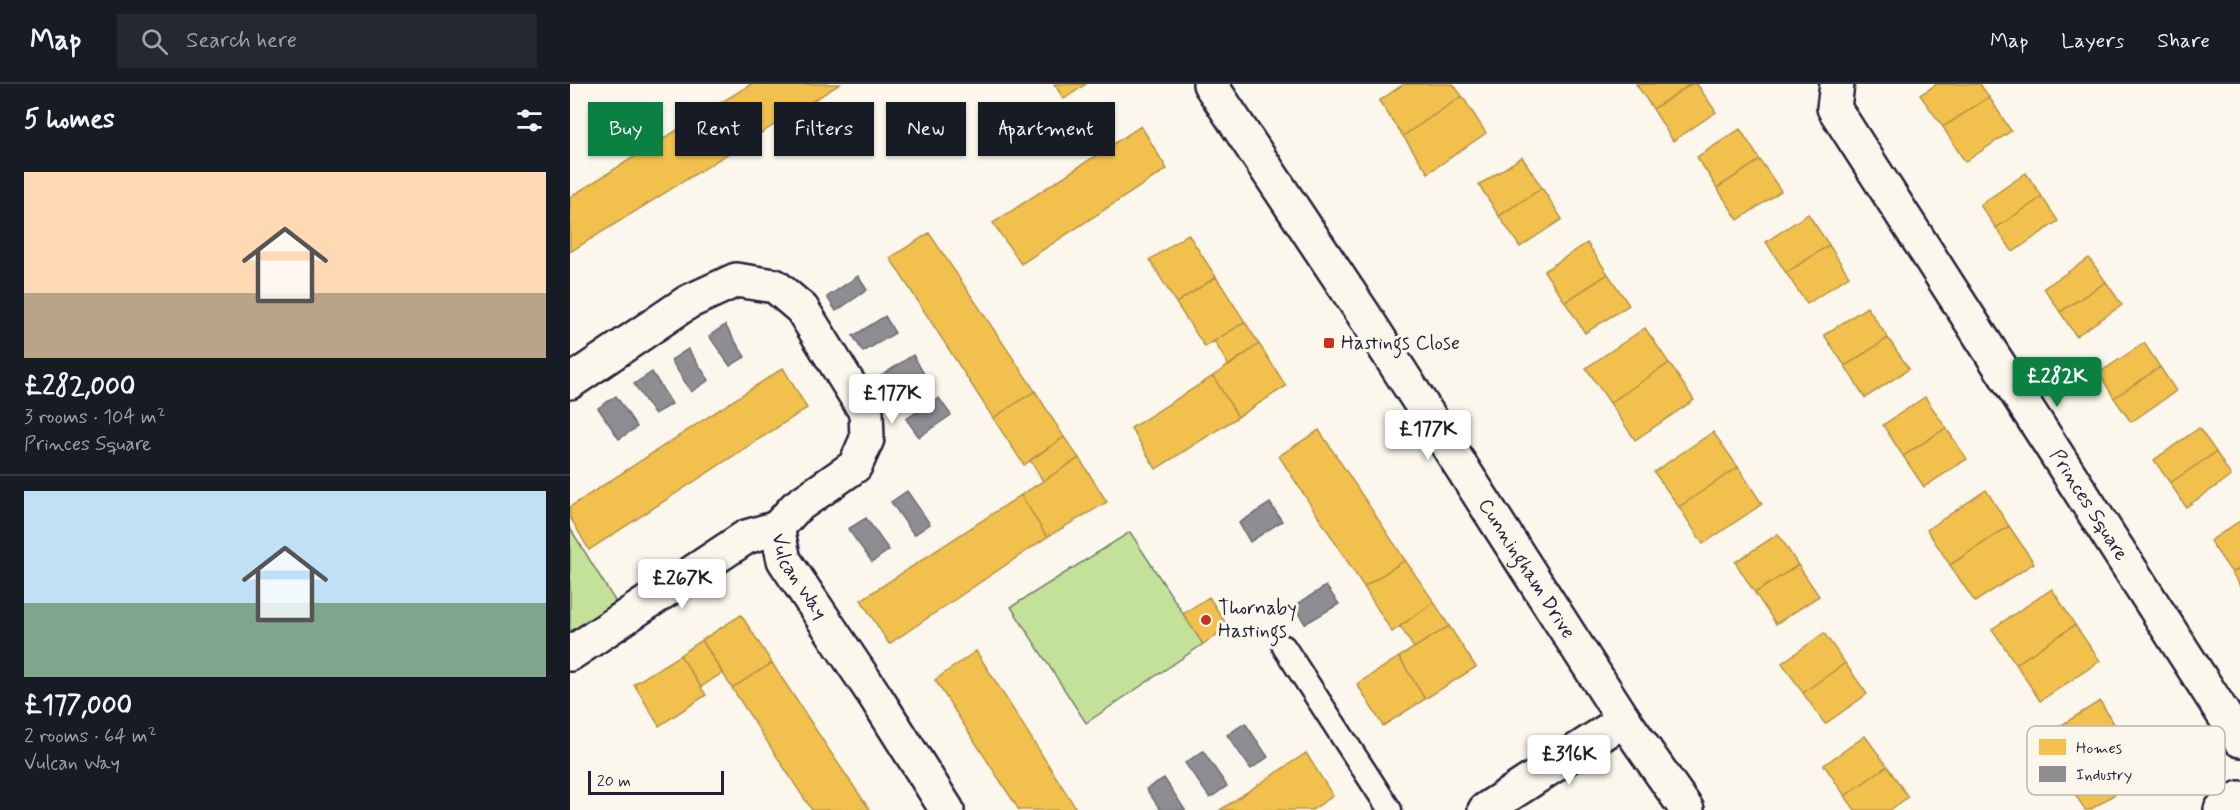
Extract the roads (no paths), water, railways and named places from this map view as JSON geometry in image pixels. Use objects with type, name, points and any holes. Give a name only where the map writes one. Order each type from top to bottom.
[{"type":"street","name":"Cunningham Drive","points":[[1210,84],[1362,312],[1624,720],[1687,810]]},
{"type":"street","name":"Princes Square","points":[[1837,84],[1834,108],[2240,740]]},
{"type":"street","name":"Vulcan Way","points":[[570,382],[698,298],[736,280],[775,286],[802,309],[866,412],[867,439],[855,466],[796,507],[777,528],[784,560],[875,696],[947,810]]},
{"type":"street","points":[[570,654],[747,537],[777,528]]},
{"type":"street","points":[[1485,810],[1624,720]]},
{"type":"street","points":[[2221,810],[2240,798]]},
{"type":"lane","points":[[1284,647],[1390,810]]},
{"type":"place","name":"Hastings Close","points":[[1329,343]]},
{"type":"place","name":"Thornaby Hastings","points":[[1206,620]]}]
